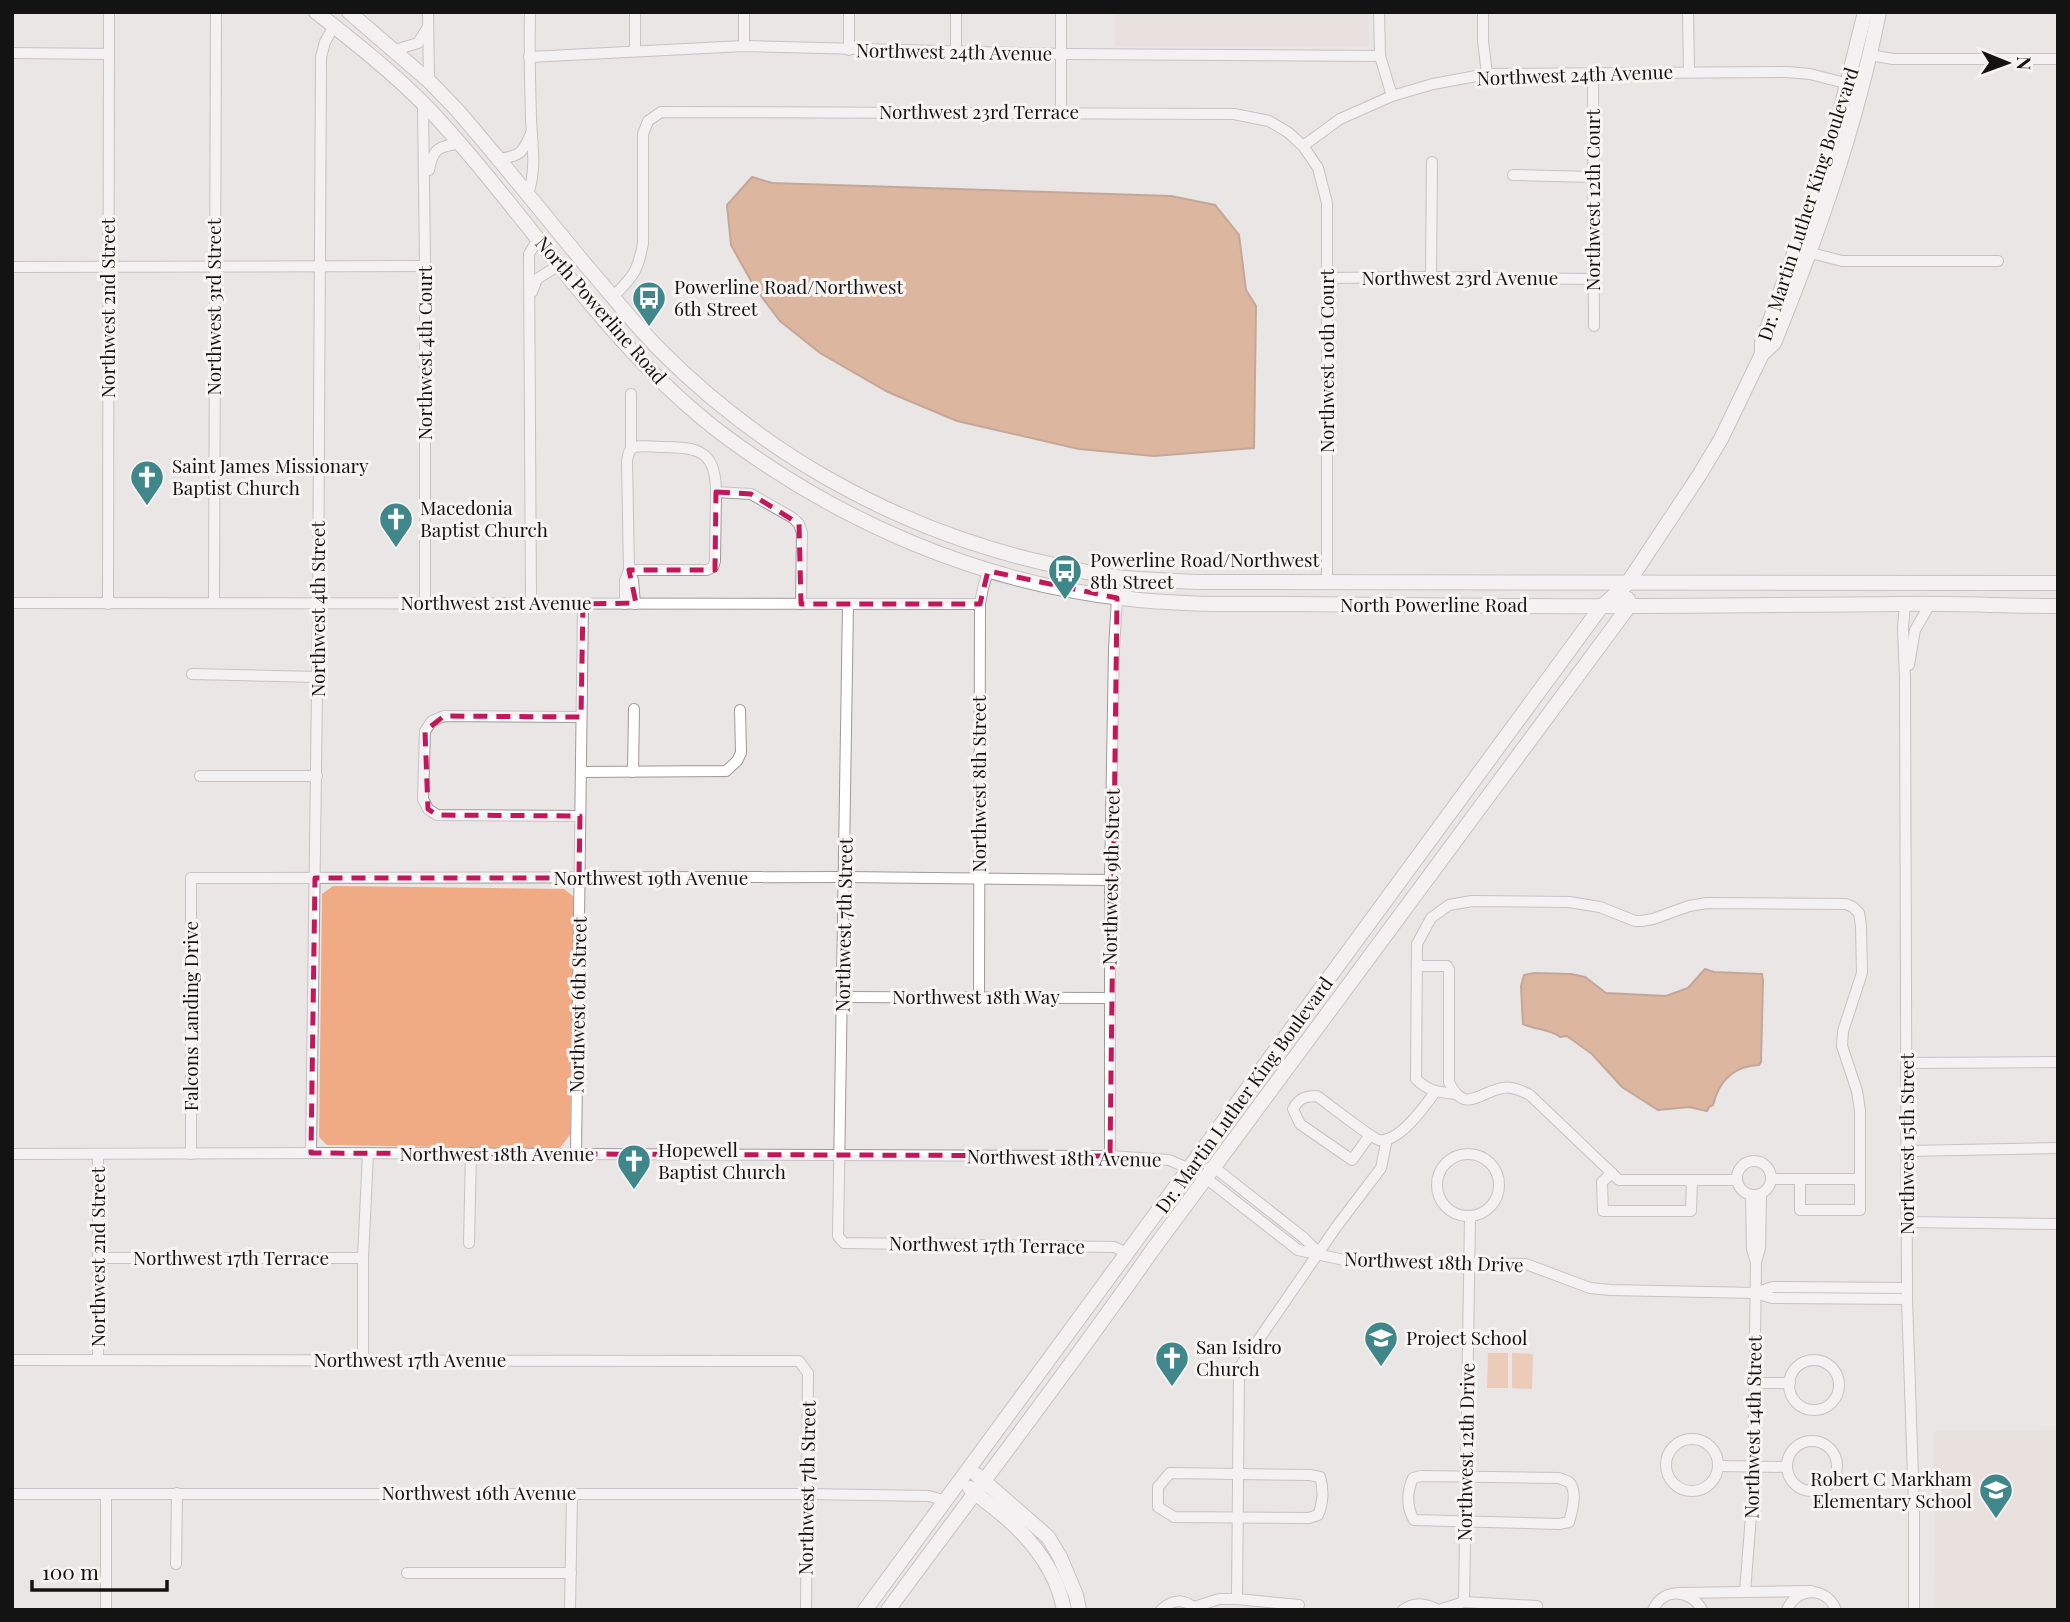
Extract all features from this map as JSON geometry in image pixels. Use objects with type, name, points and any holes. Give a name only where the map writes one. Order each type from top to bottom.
[{"type":"main road","name":"North Powerline Road","points":[[316,12],[397,77],[423,104],[460,143],[640,359],[692,408],[765,464],[847,514],[897,537],[988,571],[1058,588],[1118,598],[1199,604],[2058,606]]},
{"type":"main road","name":"North Powerline Road","points":[[349,12],[429,81],[499,159],[657,347],[702,391],[796,461],[855,495],[907,520],[997,551],[1063,568],[1123,578],[1199,582],[2058,583]]},
{"type":"main road","name":"Dr. Martin Luther King Boulevard","points":[[865,1610],[1601,607],[1627,584],[1700,474],[1721,439],[1762,354],[1774,343],[1811,253],[1838,171],[1855,85],[1865,12]]},
{"type":"main road","points":[[1870,55],[1868,33],[1872,12]]},
{"type":"main road","name":"Dr. Martin Luther King Boulevard","points":[[1762,354],[1762,342],[1815,195],[1855,85],[1870,55],[1879,12]]},
{"type":"main road","points":[[334,26],[362,28],[376,33]]},
{"type":"main road","points":[[493,184],[511,192],[528,194]]},
{"type":"main road","points":[[538,239],[555,241],[574,250]]},
{"type":"main road","points":[[741,447],[759,449],[773,444]]},
{"type":"main road","points":[[765,464],[776,460],[796,461]]},
{"type":"main road","points":[[966,563],[997,551]]},
{"type":"main road","points":[[988,571],[1000,561],[1023,558]]},
{"type":"main road","points":[[1279,604],[1302,597],[1327,582]]},
{"type":"main road","points":[[1868,604],[1895,592],[1900,583]]},
{"type":"main road","points":[[1905,604],[1920,593],[1956,583]]},
{"type":"main road","points":[[1627,584],[1629,606]]},
{"type":"main road","name":"Dr. Martin Luther King Boulevard","points":[[888,1610],[1088,1343],[1151,1252],[1629,606]]},
{"type":"main road","points":[[965,1475],[984,1480],[1048,1536],[1071,1582],[1079,1610]]},
{"type":"main road","points":[[965,1475],[974,1493],[1021,1532],[1047,1565],[1062,1599],[1063,1610]]},
{"type":"main road","points":[[946,1501],[951,1509],[952,1523]]},
{"type":"street","name":"Northwest 2nd Street","points":[[108,604],[109,12]]},
{"type":"street","name":"Northwest 3rd Street","points":[[214,602],[216,12]]},
{"type":"street","points":[[428,12],[429,81]]},
{"type":"street","points":[[528,194],[533,182],[534,161],[529,57],[530,12]]},
{"type":"street","points":[[635,12],[635,50]]},
{"type":"street","points":[[744,12],[744,46]]},
{"type":"street","points":[[849,12],[849,50]]},
{"type":"street","points":[[956,12],[956,51]]},
{"type":"street","points":[[1061,12],[1061,112]]},
{"type":"street","points":[[1379,12],[1380,56],[1392,96]]},
{"type":"street","points":[[1483,12],[1487,74]]},
{"type":"street","points":[[1688,12],[1689,72]]},
{"type":"street","name":"Northwest 4th Street","points":[[312,1153],[321,57],[325,41],[334,26]]},
{"type":"street","points":[[395,50],[418,43],[428,27]]},
{"type":"street","name":"Northwest 24th Avenue","points":[[529,57],[744,46],[1061,54],[1380,56]]},
{"type":"street","points":[[12,53],[109,54]]},
{"type":"street","points":[[1870,55],[1893,60],[2058,59]]},
{"type":"street","name":"Northwest 24th Avenue","points":[[1303,146],[1340,119],[1392,96],[1433,84],[1487,74],[1787,72],[1810,74],[1855,85]]},
{"type":"street","name":"Northwest 12th Court","points":[[1593,74],[1594,326]]},
{"type":"street","name":"Northwest 4th Court","points":[[423,104],[425,603]]},
{"type":"street","name":"Northwest 23rd Terrace","points":[[613,297],[635,274],[640,259],[643,243],[643,134],[648,121],[661,112],[1234,114],[1269,121],[1289,133],[1303,146]]},
{"type":"street","points":[[499,159],[517,155],[524,149],[532,130]]},
{"type":"street","points":[[424,183],[431,157],[436,150],[460,143]]},
{"type":"street","name":"Northwest 10th Court","points":[[1303,146],[1318,168],[1327,204],[1327,582]]},
{"type":"street","points":[[1431,277],[1432,162]]},
{"type":"street","points":[[1513,175],[1594,177]]},
{"type":"street","points":[[531,604],[529,254],[538,239]]},
{"type":"street","points":[[1811,253],[1842,261],[1998,261]]},
{"type":"street","points":[[530,298],[537,279],[559,265]]},
{"type":"street","points":[[12,267],[425,266]]},
{"type":"street","name":"Northwest 23rd Avenue","points":[[1327,278],[1594,279]]},
{"type":"street","points":[[630,604],[625,581],[629,570],[627,461],[631,449],[631,394]]},
{"type":"street","points":[[629,570],[707,570],[713,567],[715,561],[716,492],[713,466],[706,457],[689,447],[631,449]]},
{"type":"street","points":[[716,492],[751,494],[799,524],[802,533],[801,604]]},
{"type":"street","name":"Northwest 8th Street","points":[[979,997],[981,604],[988,571]]},
{"type":"street","name":"Northwest 9th Street","points":[[1110,1156],[1114,649],[1118,598]]},
{"type":"street","name":"Northwest 21st Avenue","points":[[12,603],[981,604]]},
{"type":"street","name":"Northwest 6th Street","points":[[576,1154],[583,604]]},
{"type":"street","name":"Northwest 7th Street","points":[[844,1243],[838,1236],[848,604]]},
{"type":"street","name":"Northwest 15th Street","points":[[1905,604],[1907,1294],[1914,1506],[1914,1610]]},
{"type":"street","name":"Northwest 15th Street","points":[[1905,678],[1915,629],[1930,604]]},
{"type":"street","points":[[192,674],[318,677]]},
{"type":"street","points":[[633,772],[634,709]]},
{"type":"street","points":[[580,772],[726,771],[741,753],[740,710]]},
{"type":"street","points":[[580,816],[437,815],[428,809],[423,799],[425,730],[432,721],[444,716],[581,717]]},
{"type":"street","points":[[200,776],[317,776]]},
{"type":"street","name":"Northwest 19th Avenue","points":[[191,878],[845,877],[1111,880]]},
{"type":"street","name":"Falcons Landing Drive","points":[[191,878],[191,1154]]},
{"type":"street","points":[[1737,1180],[1619,1180],[1524,1091],[1502,1088],[1467,1100],[1455,1094],[1435,1092],[1425,1087],[1416,1079],[1417,944],[1431,918],[1450,905],[1472,901],[1580,903],[1600,907],[1635,921],[1653,919],[1689,906],[1707,903],[1846,904],[1853,907],[1859,913],[1861,926],[1862,973],[1843,1031],[1842,1046],[1857,1091],[1860,1111],[1860,1210],[1800,1210],[1800,1179]]},
{"type":"street","points":[[1417,966],[1447,966],[1449,970],[1449,1082],[1455,1094]]},
{"type":"street","name":"Northwest 18th Way","points":[[843,996],[1110,998]]},
{"type":"street","points":[[1908,1063],[2058,1062]]},
{"type":"street","points":[[1370,1135],[1352,1160],[1300,1124],[1293,1109],[1302,1098],[1317,1096],[1377,1140],[1387,1139],[1417,1116],[1435,1092]]},
{"type":"street","points":[[1237,1599],[1239,1367],[1381,1168],[1387,1139]]},
{"type":"street","points":[[1907,1151],[2058,1148]]},
{"type":"street","points":[[363,1360],[363,1258],[368,1153]]},
{"type":"street","points":[[469,1243],[471,1153]]},
{"type":"street","name":"Northwest 18th Avenue","points":[[12,1154],[1110,1156],[1169,1160],[1190,1169]]},
{"type":"street","name":"Northwest 2nd Street","points":[[98,1154],[98,1360]]},
{"type":"street","points":[[1466,1154],[1486,1159],[1498,1174],[1500,1184],[1494,1203],[1479,1215],[1470,1217],[1449,1211],[1442,1203],[1437,1182],[1440,1171],[1447,1163],[1466,1154]]},
{"type":"street","points":[[1753,1161],[1765,1164],[1771,1179],[1770,1187],[1756,1195],[1742,1191],[1737,1180],[1742,1166],[1753,1161]]},
{"type":"street","name":"Northwest 18th Drive","points":[[1190,1169],[1211,1173],[1304,1238],[1319,1253],[1353,1262],[1526,1264],[1590,1288],[1755,1293]]},
{"type":"street","points":[[1612,1173],[1602,1182],[1603,1211],[1691,1211],[1692,1180]]},
{"type":"street","points":[[1771,1179],[1860,1179]]},
{"type":"street","name":"Northwest 14th Street","points":[[1745,1592],[1753,1467],[1756,1262],[1760,1248],[1756,1195]]},
{"type":"street","name":"Northwest 12th Drive","points":[[1464,1602],[1470,1217]]},
{"type":"street","points":[[1908,1222],[2058,1224]]},
{"type":"street","name":"Northwest 17th Terrace","points":[[844,1243],[1114,1247],[1128,1253]]},
{"type":"street","name":"Northwest 17th Terrace","points":[[98,1258],[363,1258]]},
{"type":"street","points":[[1755,1293],[1773,1287],[1907,1294]]},
{"type":"street","name":"Northwest 17th Avenue","points":[[12,1360],[791,1360],[805,1367]]},
{"type":"street","points":[[1815,1360],[1823,1361],[1836,1373],[1839,1389],[1830,1404],[1815,1410],[1805,1409],[1792,1397],[1790,1383],[1793,1372],[1799,1365],[1815,1360]]},
{"type":"street","name":"Northwest 7th Street","points":[[805,1367],[809,1383],[806,1610]]},
{"type":"street","points":[[1754,1383],[1790,1383]]},
{"type":"street","points":[[1692,1438],[1709,1445],[1715,1452],[1718,1466],[1714,1479],[1708,1486],[1691,1491],[1675,1485],[1666,1469],[1666,1460],[1675,1445],[1692,1438]]},
{"type":"street","points":[[1812,1441],[1826,1446],[1832,1452],[1837,1469],[1829,1485],[1813,1492],[1796,1486],[1790,1479],[1787,1467],[1790,1454],[1796,1447],[1812,1441]]},
{"type":"street","points":[[1718,1466],[1787,1467]]},
{"type":"street","points":[[1170,1473],[1238,1473],[1320,1477],[1321,1508],[1318,1515],[1309,1518],[1174,1517],[1158,1507],[1158,1487],[1170,1473]]},
{"type":"street","points":[[1466,1476],[1559,1478],[1569,1481],[1573,1489],[1573,1511],[1569,1522],[1465,1523],[1414,1520],[1409,1512],[1409,1488],[1413,1478],[1466,1476]]},
{"type":"street","points":[[176,1564],[177,1493]]},
{"type":"street","points":[[570,1610],[572,1493]]},
{"type":"street","name":"Northwest 16th Avenue","points":[[12,1494],[808,1494],[929,1496],[946,1501]]},
{"type":"street","points":[[106,1494],[106,1610]]},
{"type":"street","points":[[408,1573],[571,1573]]},
{"type":"street","points":[[1787,1610],[1795,1598],[1811,1591]]},
{"type":"street","points":[[1653,1610],[1661,1599],[1669,1594],[1811,1591],[1828,1598],[1836,1610]]},
{"type":"street","points":[[1678,1593],[1695,1600],[1702,1610]]},
{"type":"street","points":[[1161,1610],[1173,1601],[1180,1601],[1195,1608],[1219,1599],[1303,1608]]},
{"type":"street","points":[[1403,1610],[1421,1603],[1438,1610],[1464,1602],[1537,1606],[1550,1610]]},
{"type":"street","points":[[1280,1610],[1291,1605],[1303,1608]]},
{"type":"street","points":[[1524,1610],[1537,1606]]},
{"type":"highlighted area","points":[[716,492],[751,494],[799,524],[801,604],[980,604],[988,571],[1117,598],[1110,1156],[311,1153],[315,878],[579,878],[580,816],[437,815],[428,809],[425,731],[444,716],[581,717],[583,604],[636,603],[629,570],[715,570]]},
{"type":"shaded area","points":[[1115,12],[1369,12],[1369,46],[1115,46]]},
{"type":"shaded area","points":[[752,177],[772,183],[1171,196],[1215,205],[1239,235],[1246,290],[1256,306],[1254,448],[1154,456],[1079,449],[957,421],[888,392],[820,353],[780,321],[755,288],[731,245],[727,205]]},
{"type":"shaded area","points":[[333,886],[564,889],[574,897],[570,1135],[559,1149],[327,1145],[319,1137],[322,894]]},
{"type":"shaded area","points":[[1705,969],[1714,972],[1762,974],[1763,980],[1761,1062],[1728,1076],[1707,1111],[1689,1107],[1658,1110],[1622,1087],[1592,1054],[1567,1036],[1560,1037],[1523,1024],[1521,986],[1524,975],[1571,974],[1585,977],[1606,993],[1666,996],[1688,988]]},
{"type":"shaded area","points":[[1488,1353],[1508,1353],[1508,1388],[1487,1388]]},
{"type":"shaded area","points":[[1512,1353],[1533,1354],[1532,1389],[1512,1388]]},
{"type":"shaded area","name":"Robert C Markham Elementary School","points":[[2058,1430],[2058,1610],[1935,1610],[1934,1431]]},
{"type":"place","name":"Powerline Road/Northwest 6th Street","points":[[649,328]]},
{"type":"place","name":"Saint James Missionary Baptist Church","points":[[147,507]]},
{"type":"place","name":"Macedonia Baptist Church","points":[[396,549]]},
{"type":"place","name":"Powerline Road/Northwest 8th Street","points":[[1065,601]]},
{"type":"place","name":"Hopewell Baptist Church","points":[[634,1191]]},
{"type":"place","name":"Project School","points":[[1381,1368]]},
{"type":"place","name":"San Isidro Church","points":[[1172,1388]]},
{"type":"place","name":"Robert C Markham Elementary School","points":[[1996,1520]]}]
